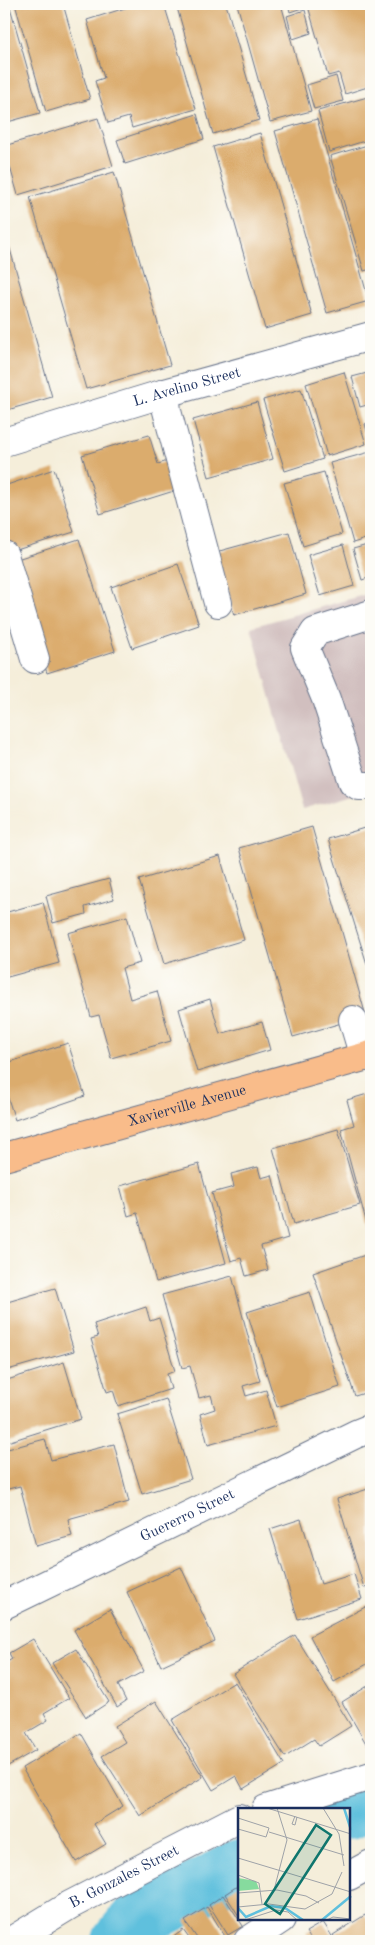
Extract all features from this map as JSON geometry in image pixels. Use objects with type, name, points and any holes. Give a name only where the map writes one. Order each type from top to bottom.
[{"type":"main road","name":"Xavierville Avenue","points":[[4,1157],[368,1056]]},
{"type":"street","name":"L. Avelino Street","points":[[4,442],[165,393],[371,336]]},
{"type":"street","points":[[165,393],[167,411],[218,603]]},
{"type":"street","points":[[4,556],[35,659]]},
{"type":"street","points":[[371,614],[314,632],[305,648],[326,699],[353,782],[359,786],[371,786]]},
{"type":"street","points":[[353,1020],[368,1056]]},
{"type":"street","name":"Guererro Street","points":[[4,1605],[371,1428]]},
{"type":"street","points":[[269,1808],[371,1776]]},
{"type":"street","name":"B. Gonzales Street","points":[[11,1941],[70,1905],[238,1819]]},
{"type":"street","points":[[350,1875],[371,1864]]},
{"type":"street","points":[[248,1941],[280,1920]]},
{"type":"shaded area","points":[[371,593],[371,790],[302,810],[251,627]]},
{"type":"building","points":[[15,4],[63,4],[90,99],[46,112]]},
{"type":"building","points":[[138,4],[164,4],[196,109],[132,128],[129,117],[108,123],[95,81],[104,78],[87,20]]},
{"type":"building","points":[[176,4],[226,4],[259,120],[213,134]]},
{"type":"building","points":[[237,4],[281,4],[311,111],[270,122]]},
{"type":"building","points":[[288,4],[371,4],[371,86],[345,94],[339,73],[328,76],[308,6],[290,12]]},
{"type":"building","points":[[10,7],[40,113],[4,123],[4,8]]},
{"type":"building","points":[[305,10],[311,33],[293,39],[287,16]]},
{"type":"building","points":[[336,76],[343,101],[314,109],[307,85]]},
{"type":"building","points":[[371,96],[371,139],[329,152],[318,111]]},
{"type":"building","points":[[197,114],[204,139],[125,164],[117,140]]},
{"type":"building","points":[[98,118],[113,166],[18,195],[4,146]]},
{"type":"building","points":[[317,119],[369,301],[327,313],[275,131]]},
{"type":"building","points":[[260,133],[312,315],[265,329],[213,147]]},
{"type":"building","points":[[371,144],[371,269],[364,271],[330,156]]},
{"type":"building","points":[[114,172],[170,365],[86,389],[30,197]]},
{"type":"building","points":[[4,228],[52,397],[4,411]]},
{"type":"building","points":[[344,372],[366,444],[327,456],[306,384]]},
{"type":"building","points":[[371,372],[371,419],[367,405],[360,407],[352,377]]},
{"type":"building","points":[[301,389],[323,459],[285,471],[263,400]]},
{"type":"building","points":[[257,402],[273,459],[209,477],[193,420]]},
{"type":"building","points":[[371,422],[371,445],[365,424]]},
{"type":"building","points":[[149,435],[158,464],[168,461],[177,490],[100,514],[82,455]]},
{"type":"building","points":[[370,452],[371,537],[353,543],[330,463]]},
{"type":"building","points":[[54,469],[74,532],[10,552],[4,534],[4,486]]},
{"type":"building","points":[[324,472],[342,534],[303,546],[284,483]]},
{"type":"building","points":[[289,532],[306,594],[234,615],[216,552]]},
{"type":"building","points":[[79,539],[115,651],[47,673],[11,561]]},
{"type":"building","points":[[371,544],[371,577],[362,580],[353,549]]},
{"type":"building","points":[[343,545],[354,586],[320,596],[308,555]]},
{"type":"building","points":[[178,564],[199,625],[132,648],[111,587]]},
{"type":"building","points":[[371,826],[371,977],[328,839]]},
{"type":"building","points":[[312,827],[366,1016],[293,1037],[239,848]]},
{"type":"building","points":[[220,856],[244,940],[164,964],[139,880]]},
{"type":"building","points":[[109,879],[114,899],[85,907],[86,914],[53,923],[46,896]]},
{"type":"building","points":[[43,902],[59,963],[4,978],[4,913]]},
{"type":"building","points":[[127,916],[140,963],[122,968],[130,999],[157,991],[171,1041],[111,1058],[99,1015],[91,1017],[68,933]]},
{"type":"building","points":[[210,999],[220,1034],[262,1022],[270,1050],[197,1072],[179,1009]]},
{"type":"building","points":[[68,1043],[85,1096],[15,1120],[4,1086],[4,1064]]},
{"type":"building","points":[[371,1093],[371,1231],[369,1232],[341,1129],[354,1125],[347,1100]]},
{"type":"building","points":[[338,1129],[360,1205],[294,1224],[273,1148]]},
{"type":"building","points":[[199,1164],[226,1263],[156,1282],[137,1213],[128,1216],[120,1186]]},
{"type":"building","points":[[258,1167],[261,1178],[272,1175],[288,1238],[261,1246],[268,1270],[246,1276],[241,1258],[231,1261],[212,1193],[234,1187],[231,1174]]},
{"type":"building","points":[[371,1253],[371,1391],[355,1396],[313,1273]]},
{"type":"building","points":[[232,1276],[260,1381],[243,1386],[246,1396],[266,1390],[276,1426],[208,1445],[200,1414],[215,1409],[211,1395],[199,1398],[190,1366],[182,1368],[162,1295]]},
{"type":"building","points":[[55,1288],[74,1351],[4,1371],[4,1303]]},
{"type":"building","points":[[310,1292],[340,1387],[277,1407],[247,1312]]},
{"type":"building","points":[[146,1307],[150,1321],[159,1318],[175,1371],[167,1374],[171,1389],[118,1406],[113,1390],[107,1392],[91,1339],[98,1337],[94,1324]]},
{"type":"building","points":[[64,1362],[81,1419],[4,1443],[4,1381]]},
{"type":"building","points":[[166,1399],[191,1479],[142,1494],[117,1414]]},
{"type":"building","points":[[45,1439],[51,1460],[114,1444],[129,1502],[68,1519],[72,1536],[36,1546],[20,1486],[4,1490],[4,1450]]},
{"type":"building","points":[[371,1488],[371,1586],[364,1588],[337,1499]]},
{"type":"building","points":[[301,1519],[321,1584],[354,1574],[362,1599],[298,1619],[270,1529]]},
{"type":"building","points":[[181,1567],[215,1641],[161,1666],[127,1592]]},
{"type":"building","points":[[371,1604],[371,1662],[334,1682],[310,1636]]},
{"type":"building","points":[[110,1609],[144,1671],[118,1685],[126,1701],[117,1707],[74,1630]]},
{"type":"building","points":[[295,1635],[351,1726],[319,1746],[314,1739],[285,1757],[233,1674]]},
{"type":"building","points":[[33,1639],[69,1698],[44,1713],[48,1720],[26,1733],[36,1750],[8,1766],[4,1759],[4,1664],[12,1659],[9,1653]]},
{"type":"building","points":[[76,1649],[109,1702],[86,1717],[52,1663]]},
{"type":"building","points":[[235,1682],[284,1764],[243,1789],[236,1776],[213,1790],[172,1720]]},
{"type":"building","points":[[371,1684],[371,1752],[342,1702]]},
{"type":"building","points":[[156,1701],[203,1777],[140,1816],[102,1756],[125,1742],[115,1726]]},
{"type":"building","points":[[81,1733],[123,1806],[94,1824],[106,1844],[76,1862],[22,1768]]},
{"type":"building","points":[[238,1886],[238,1914],[225,1894]]},
{"type":"building","points":[[223,1895],[243,1926],[228,1935],[209,1905]]},
{"type":"building","points":[[207,1907],[226,1938],[221,1941],[199,1941],[185,1921]]},
{"type":"building","points":[[365,1915],[371,1925],[371,1941],[337,1941],[333,1935]]},
{"type":"building","points":[[323,1922],[335,1941],[312,1941],[306,1932]]},
{"type":"building","points":[[183,1930],[191,1941],[168,1941]]},
{"type":"waterway","points":[[350,1811],[371,1801]]},
{"type":"waterway","points":[[120,1941],[135,1923],[238,1868]]}]
